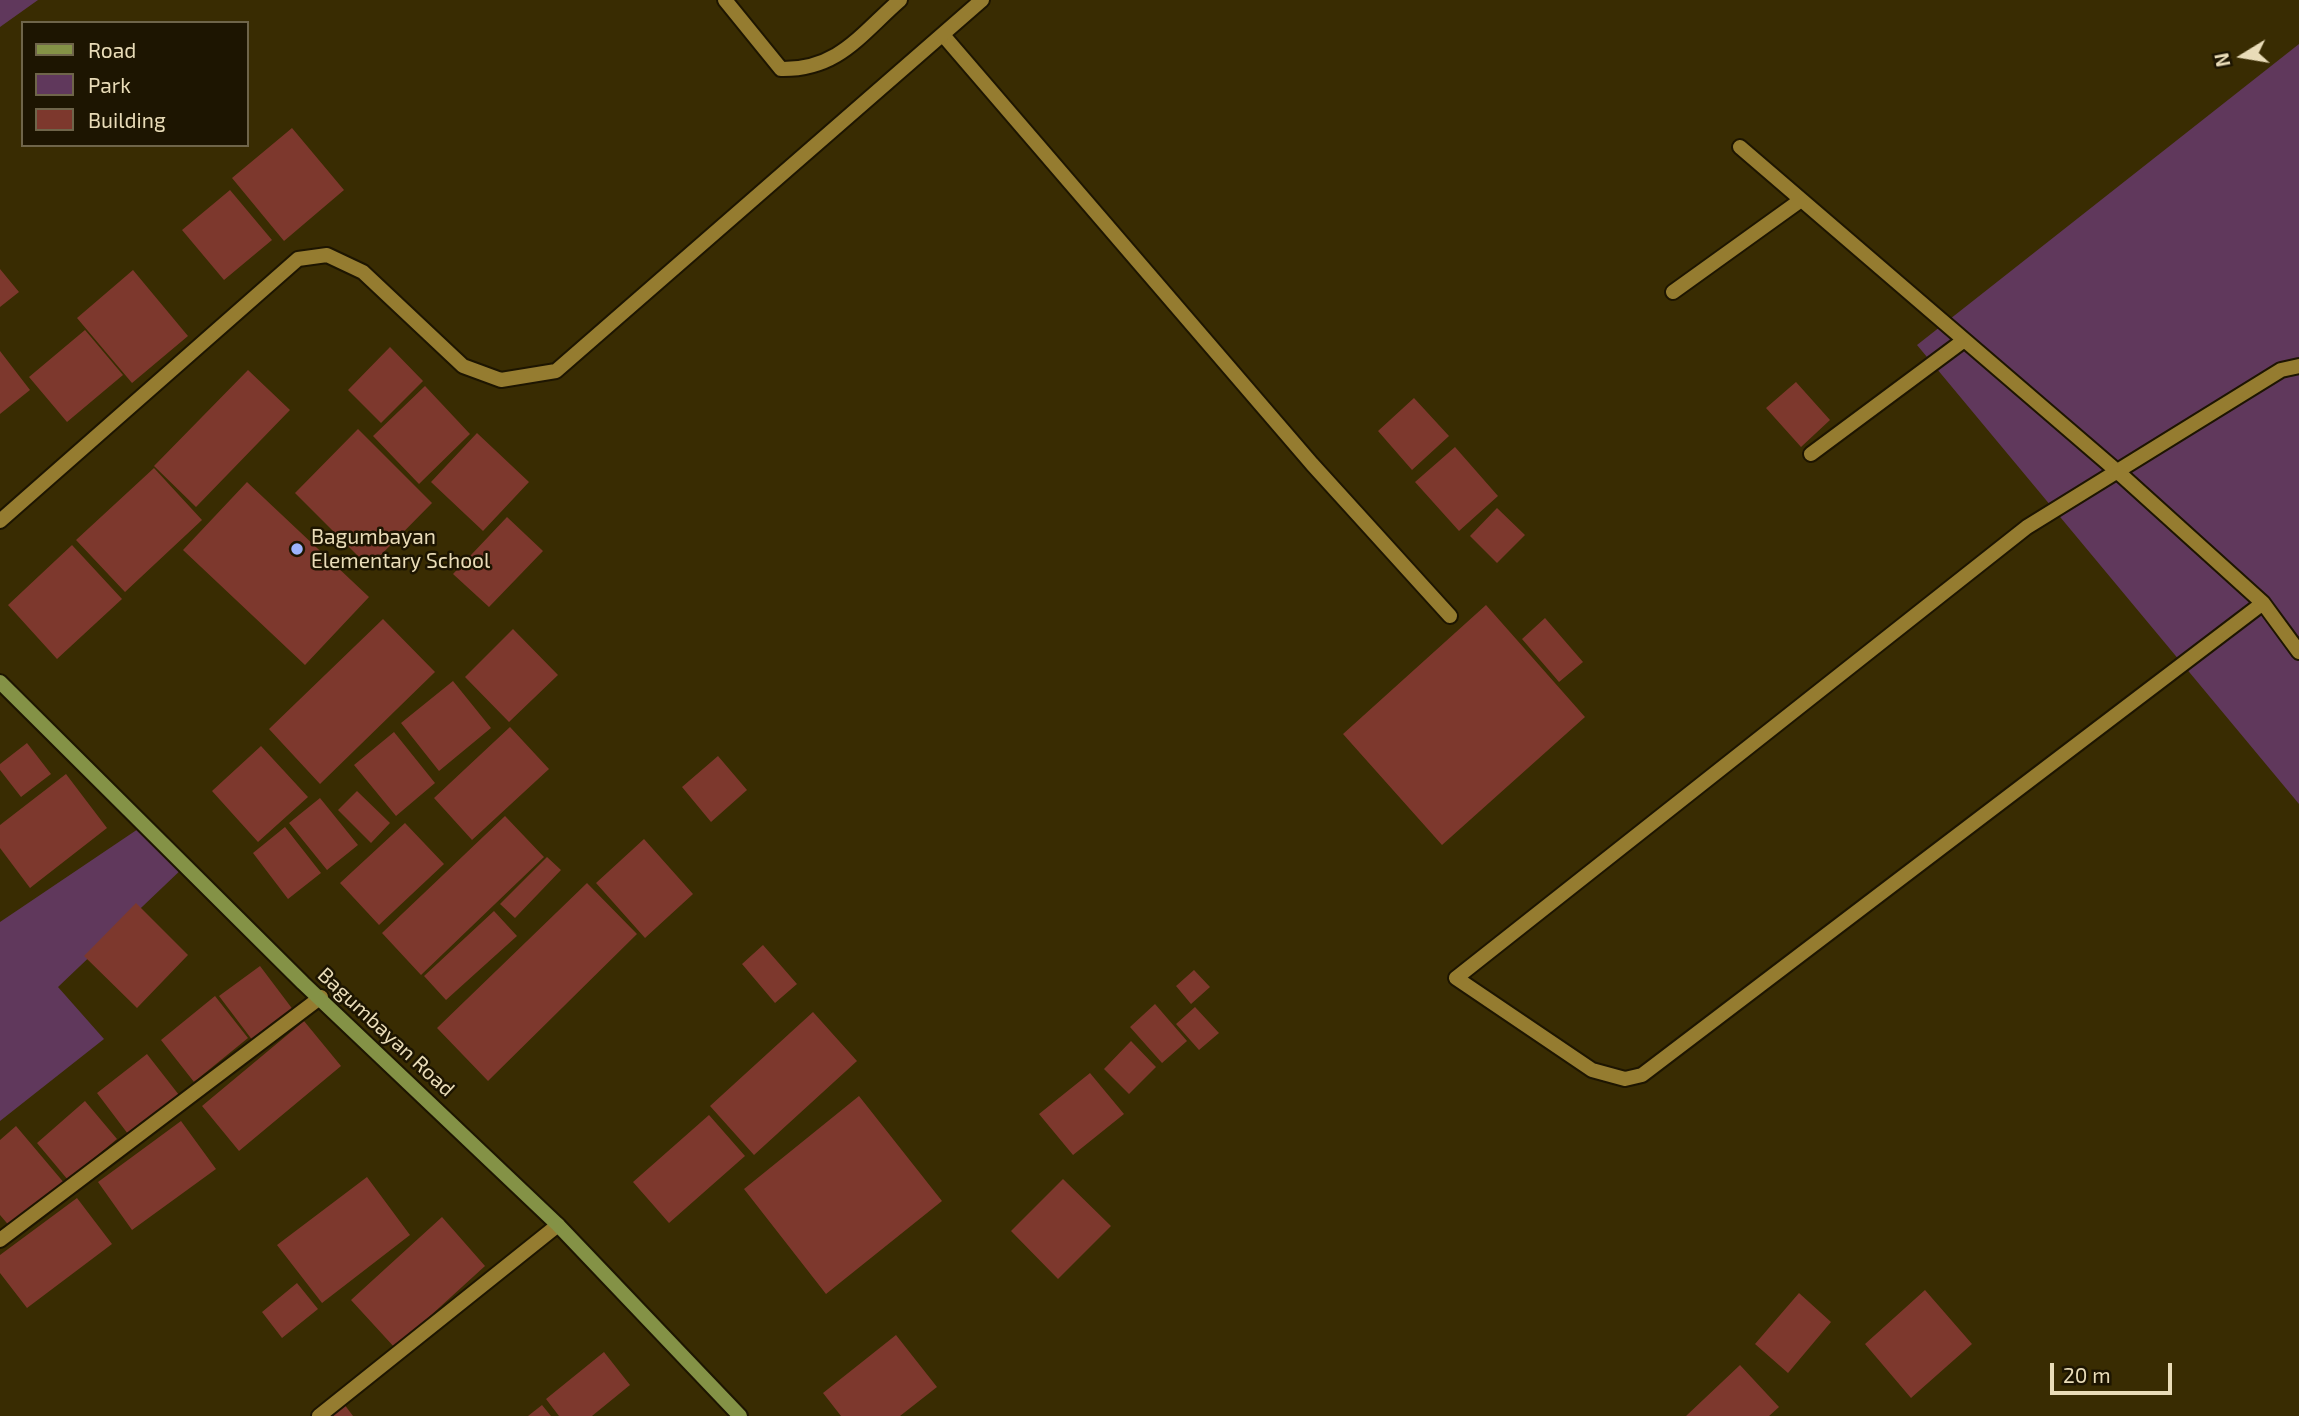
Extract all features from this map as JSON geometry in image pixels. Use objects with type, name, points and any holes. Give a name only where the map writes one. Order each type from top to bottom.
[{"type":"street","points":[[726,0],[781,69],[807,69],[832,61],[900,0]]},
{"type":"street","points":[[0,521],[299,259],[327,255],[363,272],[463,366],[500,380],[556,371],[982,0]]},
{"type":"street","points":[[943,35],[1312,464],[1450,616]]},
{"type":"street","points":[[1740,147],[2118,472],[2263,603],[2299,652]]},
{"type":"street","points":[[1673,292],[1801,200]]},
{"type":"street","points":[[1811,454],[1963,341]]},
{"type":"street","points":[[2263,603],[1642,1075],[1625,1079],[1592,1070],[1455,978],[2027,527],[2281,370],[2299,366]]},
{"type":"street","name":"Bagumbayan Road","points":[[0,682],[558,1225],[740,1416]]},
{"type":"street","points":[[0,1240],[321,997]]},
{"type":"street","points":[[319,1416],[558,1225]]},
{"type":"green space","points":[[0,0],[38,0],[0,27]]},
{"type":"green space","points":[[2299,44],[2299,804],[1917,345]]},
{"type":"green space","points":[[144,825],[185,866],[58,987],[104,1039],[0,1121],[0,922]]},
{"type":"building","points":[[292,128],[344,190],[284,241],[232,178]]},
{"type":"building","points":[[230,190],[272,240],[224,280],[182,230]]},
{"type":"building","points":[[0,269],[19,292],[0,307]]},
{"type":"building","points":[[133,270],[188,336],[132,383],[77,318]]},
{"type":"building","points":[[85,330],[123,375],[67,422],[29,377]]},
{"type":"building","points":[[390,347],[423,381],[381,423],[348,390]]},
{"type":"building","points":[[0,351],[30,390],[0,414]]},
{"type":"building","points":[[248,370],[290,410],[196,507],[154,466]]},
{"type":"building","points":[[1796,382],[1830,420],[1801,447],[1766,408]]},
{"type":"building","points":[[425,386],[470,434],[419,484],[373,436]]},
{"type":"building","points":[[1414,398],[1449,436],[1412,470],[1378,431]]},
{"type":"building","points":[[358,429],[432,503],[369,567],[295,493]]},
{"type":"building","points":[[477,433],[529,482],[483,531],[431,482]]},
{"type":"building","points":[[1455,447],[1498,496],[1459,531],[1415,482]]},
{"type":"building","points":[[154,468],[202,520],[125,592],[76,540]]},
{"type":"building","points":[[247,482],[369,597],[305,665],[183,550]]},
{"type":"building","points":[[1497,508],[1525,535],[1497,563],[1470,536]]},
{"type":"building","points":[[507,517],[543,551],[489,607],[453,574]]},
{"type":"building","points":[[72,545],[122,599],[57,659],[8,605]]},
{"type":"building","points":[[1486,605],[1585,717],[1442,845],[1343,734]]},
{"type":"building","points":[[1545,618],[1583,662],[1559,682],[1522,639]]},
{"type":"building","points":[[383,619],[435,672],[320,784],[269,729]]},
{"type":"building","points":[[513,629],[558,675],[509,722],[465,677]]},
{"type":"building","points":[[453,681],[491,728],[439,771],[401,723]]},
{"type":"building","points":[[510,727],[549,769],[472,840],[434,798]]},
{"type":"building","points":[[394,732],[435,783],[396,816],[354,765]]},
{"type":"building","points":[[27,743],[51,774],[21,797],[0,770],[0,764]]},
{"type":"building","points":[[261,746],[308,797],[258,842],[212,791]]},
{"type":"building","points":[[718,756],[747,790],[711,822],[682,787]]},
{"type":"building","points":[[66,774],[107,828],[30,888],[0,848],[0,825]]},
{"type":"building","points":[[357,791],[390,823],[371,843],[338,810]]},
{"type":"building","points":[[320,798],[358,845],[327,870],[289,823]]},
{"type":"building","points":[[505,816],[544,857],[421,975],[382,933]]},
{"type":"building","points":[[405,823],[444,864],[379,925],[340,883]]},
{"type":"building","points":[[285,827],[321,873],[288,899],[253,853]]},
{"type":"building","points":[[644,839],[693,894],[645,938],[596,883]]},
{"type":"building","points":[[547,857],[561,870],[515,918],[500,904]]},
{"type":"building","points":[[587,883],[637,934],[488,1081],[437,1028]]},
{"type":"building","points":[[136,903],[188,955],[137,1008],[84,956]]},
{"type":"building","points":[[494,911],[517,936],[446,1000],[424,976]]},
{"type":"building","points":[[763,945],[797,984],[775,1003],[742,964]]},
{"type":"building","points":[[260,966],[294,1011],[253,1041],[219,996]]},
{"type":"building","points":[[1194,970],[1210,987],[1191,1004],[1176,986]]},
{"type":"building","points":[[215,996],[248,1038],[194,1082],[161,1040]]},
{"type":"building","points":[[1155,1004],[1187,1041],[1162,1063],[1130,1027]]},
{"type":"building","points":[[1195,1007],[1219,1033],[1199,1050],[1176,1024]]},
{"type":"building","points":[[813,1012],[857,1061],[754,1155],[710,1106]]},
{"type":"building","points":[[304,1021],[341,1066],[239,1151],[202,1106]]},
{"type":"building","points":[[1131,1041],[1156,1067],[1129,1094],[1104,1069]]},
{"type":"building","points":[[147,1054],[179,1095],[128,1134],[97,1093]]},
{"type":"building","points":[[1090,1073],[1124,1114],[1073,1155],[1039,1114]]},
{"type":"building","points":[[859,1096],[942,1201],[826,1294],[744,1189]]},
{"type":"building","points":[[85,1101],[117,1139],[68,1180],[37,1143]]},
{"type":"building","points":[[709,1115],[745,1156],[669,1223],[633,1182]]},
{"type":"building","points":[[181,1121],[216,1169],[132,1230],[98,1182]]},
{"type":"building","points":[[16,1126],[65,1184],[12,1229],[0,1215],[0,1140]]},
{"type":"building","points":[[367,1177],[410,1235],[322,1303],[277,1245]]},
{"type":"building","points":[[1063,1179],[1111,1226],[1058,1279],[1011,1231]]},
{"type":"building","points":[[77,1198],[112,1244],[27,1308],[0,1273],[0,1255]]},
{"type":"building","points":[[442,1217],[485,1266],[395,1348],[351,1300]]},
{"type":"building","points":[[297,1283],[318,1309],[282,1338],[262,1312]]},
{"type":"building","points":[[1925,1290],[1972,1344],[1911,1398],[1865,1344]]},
{"type":"building","points":[[1799,1293],[1831,1322],[1788,1373],[1755,1344]]},
{"type":"building","points":[[896,1335],[937,1387],[900,1416],[841,1416],[823,1393]]},
{"type":"building","points":[[604,1352],[630,1385],[592,1416],[559,1416],[546,1399]]},
{"type":"building","points":[[1740,1365],[1779,1407],[1769,1416],[1686,1416]]},
{"type":"building","points":[[341,1400],[353,1416],[320,1416]]},
{"type":"building","points":[[542,1405],[551,1416],[528,1416]]},
{"type":"place","name":"Bagumbayan Elementary School","points":[[297,549]]}]
